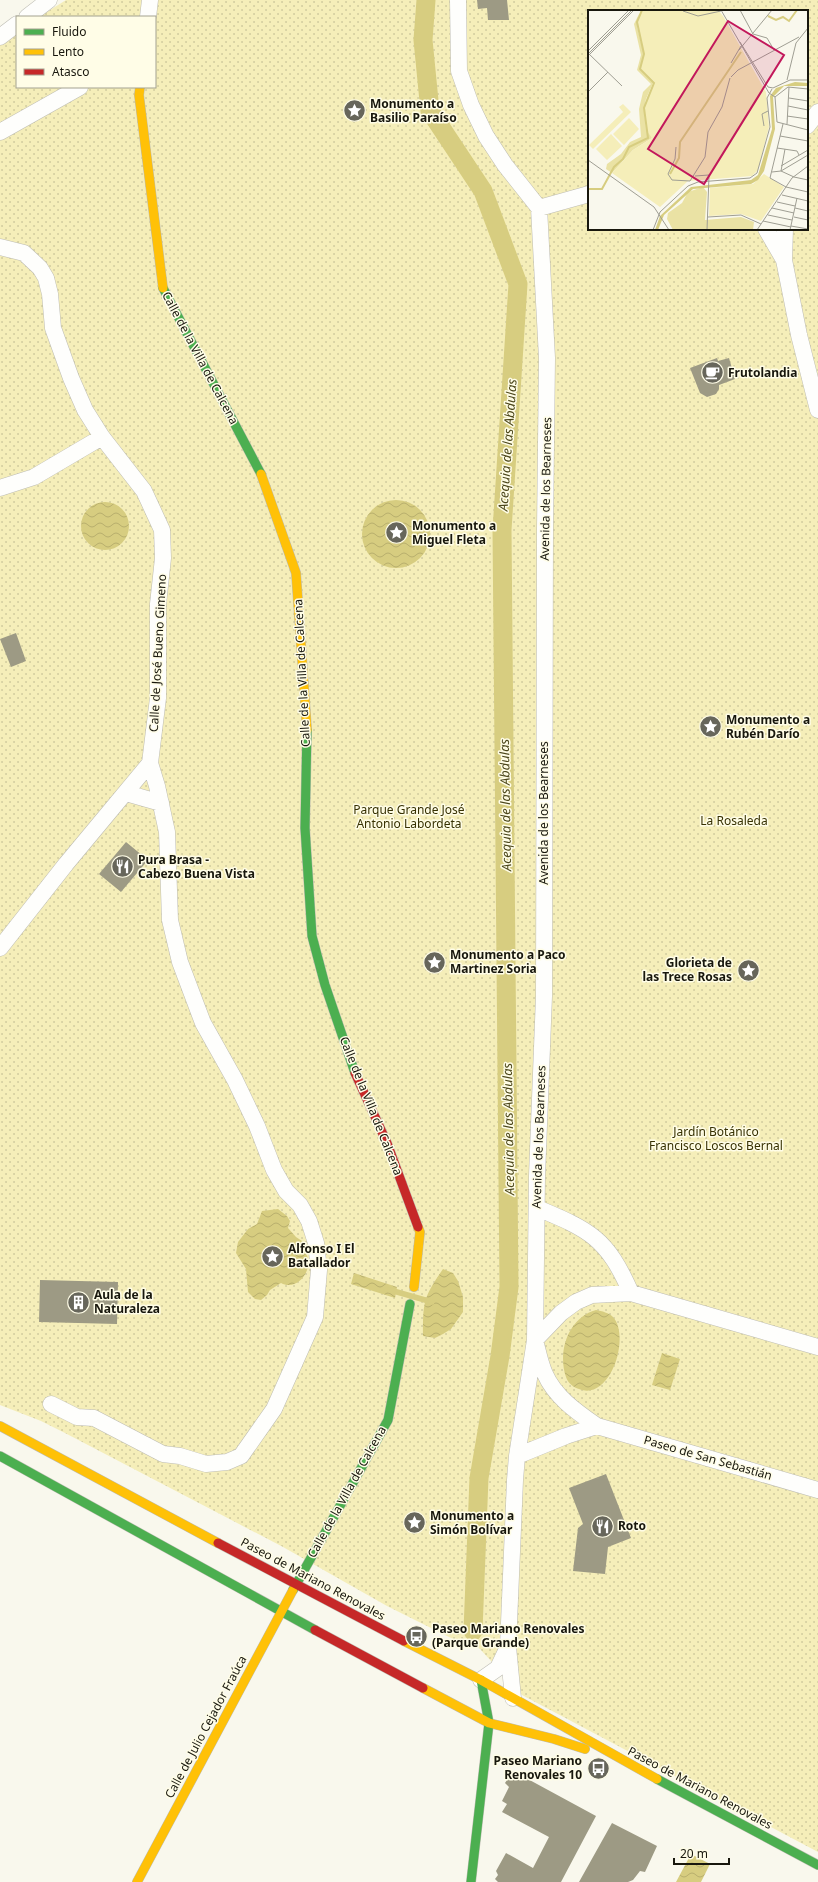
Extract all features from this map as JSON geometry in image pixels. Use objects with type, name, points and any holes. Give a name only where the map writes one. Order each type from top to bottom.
[{"type":"street","points":[[28,16],[49,0]]},
{"type":"street","points":[[148,16],[150,0]]},
{"type":"street","points":[[458,0],[460,71],[471,105],[486,136],[501,160],[539,208],[588,194]]},
{"type":"street","points":[[0,37],[16,25]]},
{"type":"street","points":[[1,129],[78,88]]},
{"type":"street","name":"Calle de la Villa de Calcena","points":[[136,90],[162,288],[263,477],[296,573],[307,725],[304,828],[312,936],[325,985],[352,1066],[387,1143],[420,1232],[414,1287]]},
{"type":"street","points":[[808,125],[818,112]]},
{"type":"street","name":"Avenida de los Bearneses","points":[[512,1698],[508,1647],[517,1456],[535,1340],[537,1176],[544,996],[547,358],[539,208]]},
{"type":"street","points":[[767,230],[784,260]]},
{"type":"street","points":[[785,230],[784,260],[799,335],[818,410]]},
{"type":"street","name":"Calle de José Bueno Gimeno","points":[[0,248],[24,254],[32,259],[46,278],[50,294],[54,328],[68,371],[85,410],[102,437],[144,491],[162,530],[163,558],[158,604],[158,698],[150,764],[161,803],[167,832],[170,920],[180,962],[203,1023],[235,1080],[257,1126],[274,1170],[286,1191],[300,1205],[309,1221],[316,1243],[319,1270],[315,1317],[274,1409],[241,1456],[227,1462],[206,1464],[180,1456],[163,1454],[94,1418],[77,1417],[51,1404]]},
{"type":"street","points":[[0,488],[34,477],[102,437]]},
{"type":"street","points":[[0,948],[66,864],[150,764]]},
{"type":"street","points":[[126,793],[161,803]]},
{"type":"street","points":[[537,1208],[588,1231],[604,1245],[617,1265],[631,1293]]},
{"type":"street","points":[[535,1340],[561,1313],[576,1302],[592,1295],[631,1293],[818,1347]]},
{"type":"street","name":"Calle de la Villa de Calcena","points":[[296,1584],[388,1420],[410,1304]]},
{"type":"street","name":"Paseo de San Sebastián","points":[[535,1340],[545,1374],[553,1388],[579,1414],[597,1426],[818,1490]]},
{"type":"street","name":"Paseo de Mariano Renovales","points":[[0,1426],[296,1584],[480,1680],[614,1756],[818,1865]]},
{"type":"street","points":[[517,1456],[566,1436],[597,1426]]},
{"type":"street","name":"Paseo de Mariano Renovales","points":[[0,1456],[281,1612],[489,1723],[614,1756]]},
{"type":"street","name":"Calle de Julio Cejador Fraúca","points":[[143,1880],[296,1584]]},
{"type":"street","name":"Avenida de los Bearneses","points":[[480,1680],[498,1668],[508,1647]]},
{"type":"street","points":[[471,1882],[489,1723],[480,1680]]},
{"type":"green space","name":"Parque Grande José Antonio Labordeta","points":[[66,0],[818,0],[818,1852],[522,1695],[480,1649],[472,1644],[453,1639],[387,1606],[283,1547],[65,1433],[41,1421],[0,1405],[0,42],[16,32],[16,88],[156,88],[156,16],[41,16]]},
{"type":"water","points":[[389,500],[403,500],[415,505],[425,515],[430,527],[430,541],[425,553],[415,563],[403,568],[389,568],[377,563],[367,553],[362,541],[362,527],[367,515],[377,505]]},
{"type":"water","points":[[100,502],[110,502],[119,506],[125,512],[128,517],[128,535],[119,546],[110,550],[100,550],[91,546],[85,540],[81,531],[81,521],[85,512],[91,506]]},
{"type":"water","points":[[278,1209],[287,1216],[290,1221],[288,1228],[302,1241],[301,1247],[306,1254],[308,1268],[305,1275],[295,1284],[288,1285],[281,1283],[270,1290],[261,1300],[255,1299],[248,1292],[246,1269],[236,1253],[238,1242],[248,1229],[257,1224],[262,1211]]},
{"type":"water","points":[[443,1269],[453,1273],[458,1281],[463,1297],[463,1312],[451,1329],[443,1334],[435,1338],[423,1336],[423,1315],[428,1294]]},
{"type":"water","points":[[354,1273],[397,1287],[395,1298],[351,1284]]},
{"type":"water","points":[[596,1310],[610,1314],[618,1326],[620,1339],[618,1352],[608,1377],[600,1386],[590,1390],[579,1389],[571,1384],[566,1377],[563,1357],[564,1346],[572,1327],[587,1314]]},
{"type":"water","points":[[662,1353],[680,1359],[670,1390],[652,1385]]},
{"type":"water","points":[[691,1854],[710,1864],[701,1882],[676,1882]]},
{"type":"building","points":[[477,0],[507,0],[509,20],[488,20],[487,8],[478,9]]},
{"type":"building","name":"Frutolandia","points":[[717,358],[718,361],[729,358],[735,379],[719,385],[719,389],[716,394],[707,397],[700,393],[690,368]]},
{"type":"building","points":[[16,633],[26,661],[11,667],[0,639]]},
{"type":"building","name":"Pura Brasa - Cabezo Buena Vista","points":[[126,842],[148,860],[121,892],[99,874]]},
{"type":"building","name":"Aula de la Naturaleza","points":[[40,1280],[118,1282],[117,1324],[39,1322]]},
{"type":"building","name":"Roto","points":[[606,1474],[631,1538],[608,1547],[605,1574],[573,1571],[578,1528],[583,1524],[569,1488]]},
{"type":"building","points":[[513,1771],[596,1816],[561,1882],[498,1882],[495,1879],[498,1875],[496,1871],[506,1853],[533,1868],[549,1837],[502,1812],[507,1804],[502,1801],[509,1787],[505,1783]]},
{"type":"building","points":[[612,1823],[657,1846],[645,1872],[640,1871],[633,1880],[628,1882],[579,1882]]},
{"type":"waterway","name":"Acequia de las Abdulas","points":[[426,0],[423,40],[430,111],[483,191],[518,284],[502,530],[509,1287],[500,1356],[479,1478],[473,1631]]},
{"type":"waterway","name":"Calle de la Villa de Calcena","points":[[390,1290],[432,1302]]},
{"type":"traffic: fast","points":[[163,288],[261,474]]},
{"type":"traffic: fast","points":[[307,730],[305,828],[312,936],[325,985],[355,1073]]},
{"type":"traffic: fast","points":[[293,1590],[388,1420],[410,1304]]},
{"type":"traffic: fast","points":[[0,1456],[315,1630]]},
{"type":"traffic: fast","points":[[471,1882],[489,1723],[481,1680]]},
{"type":"traffic: fast","points":[[657,1779],[818,1865]]},
{"type":"traffic: slow","points":[[140,88],[139,95],[163,288]]},
{"type":"traffic: slow","points":[[261,474],[296,573],[307,730]]},
{"type":"traffic: slow","points":[[414,1287],[420,1232],[418,1227]]},
{"type":"traffic: slow","points":[[0,1426],[218,1543]]},
{"type":"traffic: slow","points":[[137,1882],[293,1590]]},
{"type":"traffic: slow","points":[[404,1641],[481,1680],[657,1779]]},
{"type":"traffic: slow","points":[[423,1688],[489,1723],[554,1739],[585,1749]]},
{"type":"traffic: jam","points":[[355,1073],[387,1143],[418,1227]]},
{"type":"traffic: jam","points":[[218,1543],[404,1641]]},
{"type":"traffic: jam","points":[[315,1630],[423,1688]]},
{"type":"place","name":"Monumento a Basilio Paraíso","points":[[354,111]]},
{"type":"place","name":"Frutolandia","points":[[713,373]]},
{"type":"place","name":"Monumento a Miguel Fleta","points":[[396,533]]},
{"type":"place","name":"Monumento a Rubén Darío","points":[[710,727]]},
{"type":"place","name":"Pura Brasa - Cabezo Buena Vista","points":[[123,867]]},
{"type":"place","name":"Monumento a Paco Martinez Soria","points":[[435,962]]},
{"type":"place","name":"Glorieta de las Trece Rosas","points":[[748,970]]},
{"type":"place","name":"Alfonso I El Batallador","points":[[272,1256]]},
{"type":"place","name":"Aula de la Naturaleza","points":[[79,1302]]},
{"type":"place","name":"Monumento a Simón Bolívar","points":[[414,1523]]},
{"type":"place","name":"Roto","points":[[603,1526]]},
{"type":"place","name":"Paseo Mariano Renovales (Parque Grande)","points":[[417,1636]]},
{"type":"place","name":"Paseo Mariano Renovales 10","points":[[598,1768]]},
{"type":"park label","name":"La Rosaleda","points":[[734,821]]},
{"type":"park label","name":"Jardín Botánico Francisco Loscos Bernal","points":[[716,1139]]}]
